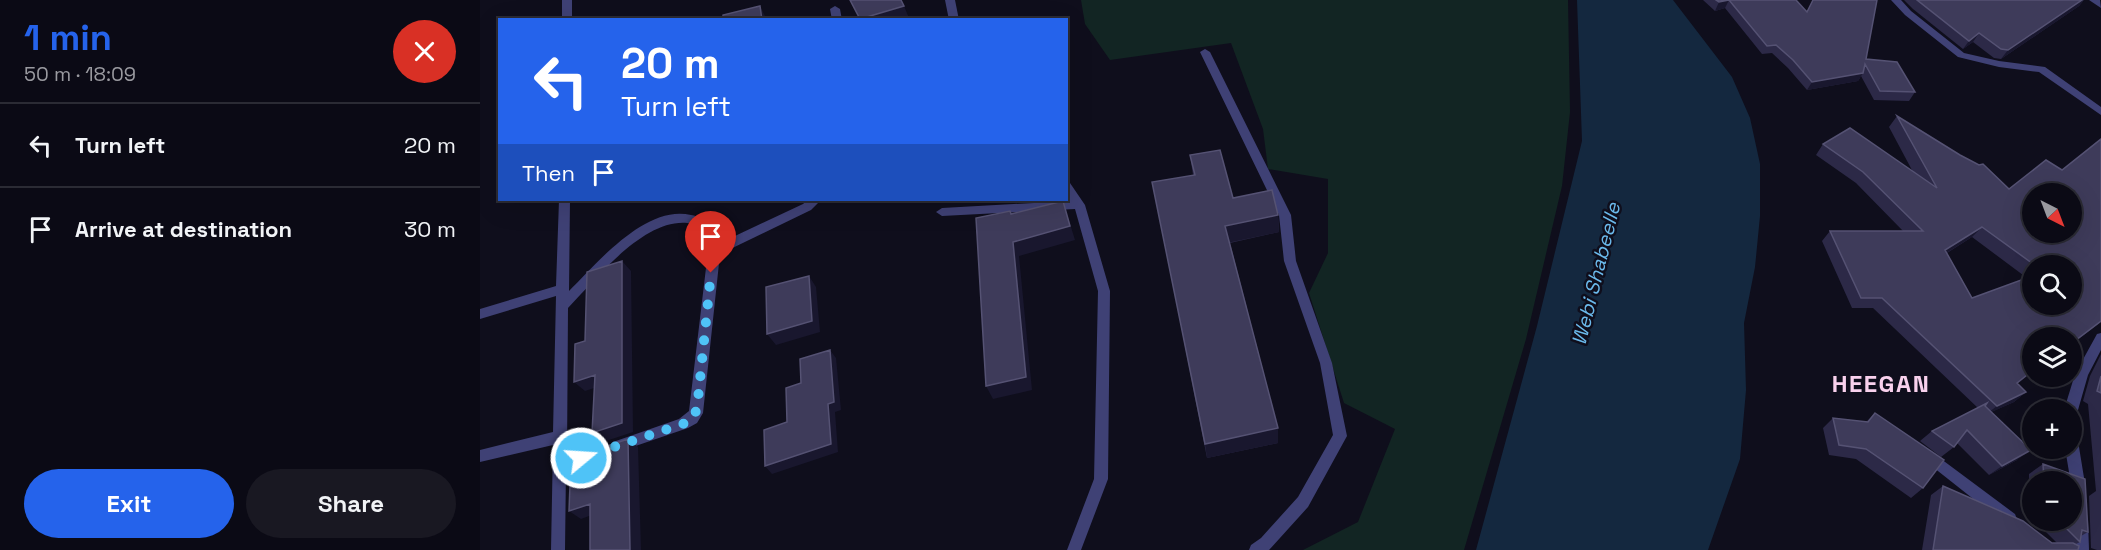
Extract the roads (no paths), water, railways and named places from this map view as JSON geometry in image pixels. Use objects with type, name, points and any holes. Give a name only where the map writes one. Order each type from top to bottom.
[{"type":"street","points":[[567,0],[567,18]]},
{"type":"street","points":[[950,0],[954,18]]},
{"type":"street","points":[[1896,0],[1908,13],[1961,55],[1999,64],[2042,69],[2101,112]]},
{"type":"street","points":[[2094,0],[2101,5]]},
{"type":"street","points":[[1205,52],[1285,215],[1290,261],[1326,363],[1340,436],[1303,502],[1266,543],[1256,550]]},
{"type":"street","points":[[1068,189],[1079,205],[1104,291],[1101,479],[1074,550]]},
{"type":"street","points":[[558,550],[564,201]]},
{"type":"street","points":[[714,251],[807,207],[814,201]]},
{"type":"street","points":[[942,212],[1079,205]]},
{"type":"street","points":[[560,465],[683,424],[692,419],[696,413],[714,251],[709,228],[699,220],[674,217],[637,232],[563,305]]},
{"type":"street","points":[[480,314],[562,289]]},
{"type":"street","points":[[2074,399],[2082,374],[2101,338]]},
{"type":"street","points":[[480,456],[560,437]]},
{"type":"street","points":[[1921,450],[2022,529]]},
{"type":"street","points":[[2074,459],[2080,496],[2082,550]]},
{"type":"water","name":"Webi Shabeelle","points":[[1577,0],[1673,0],[1732,77],[1750,118],[1760,164],[1760,216],[1755,267],[1744,323],[1746,390],[1740,459],[1708,550],[1476,550],[1537,326],[1582,141]]},
{"type":"district","name":"HEEGAN","points":[[1881,384]]}]
